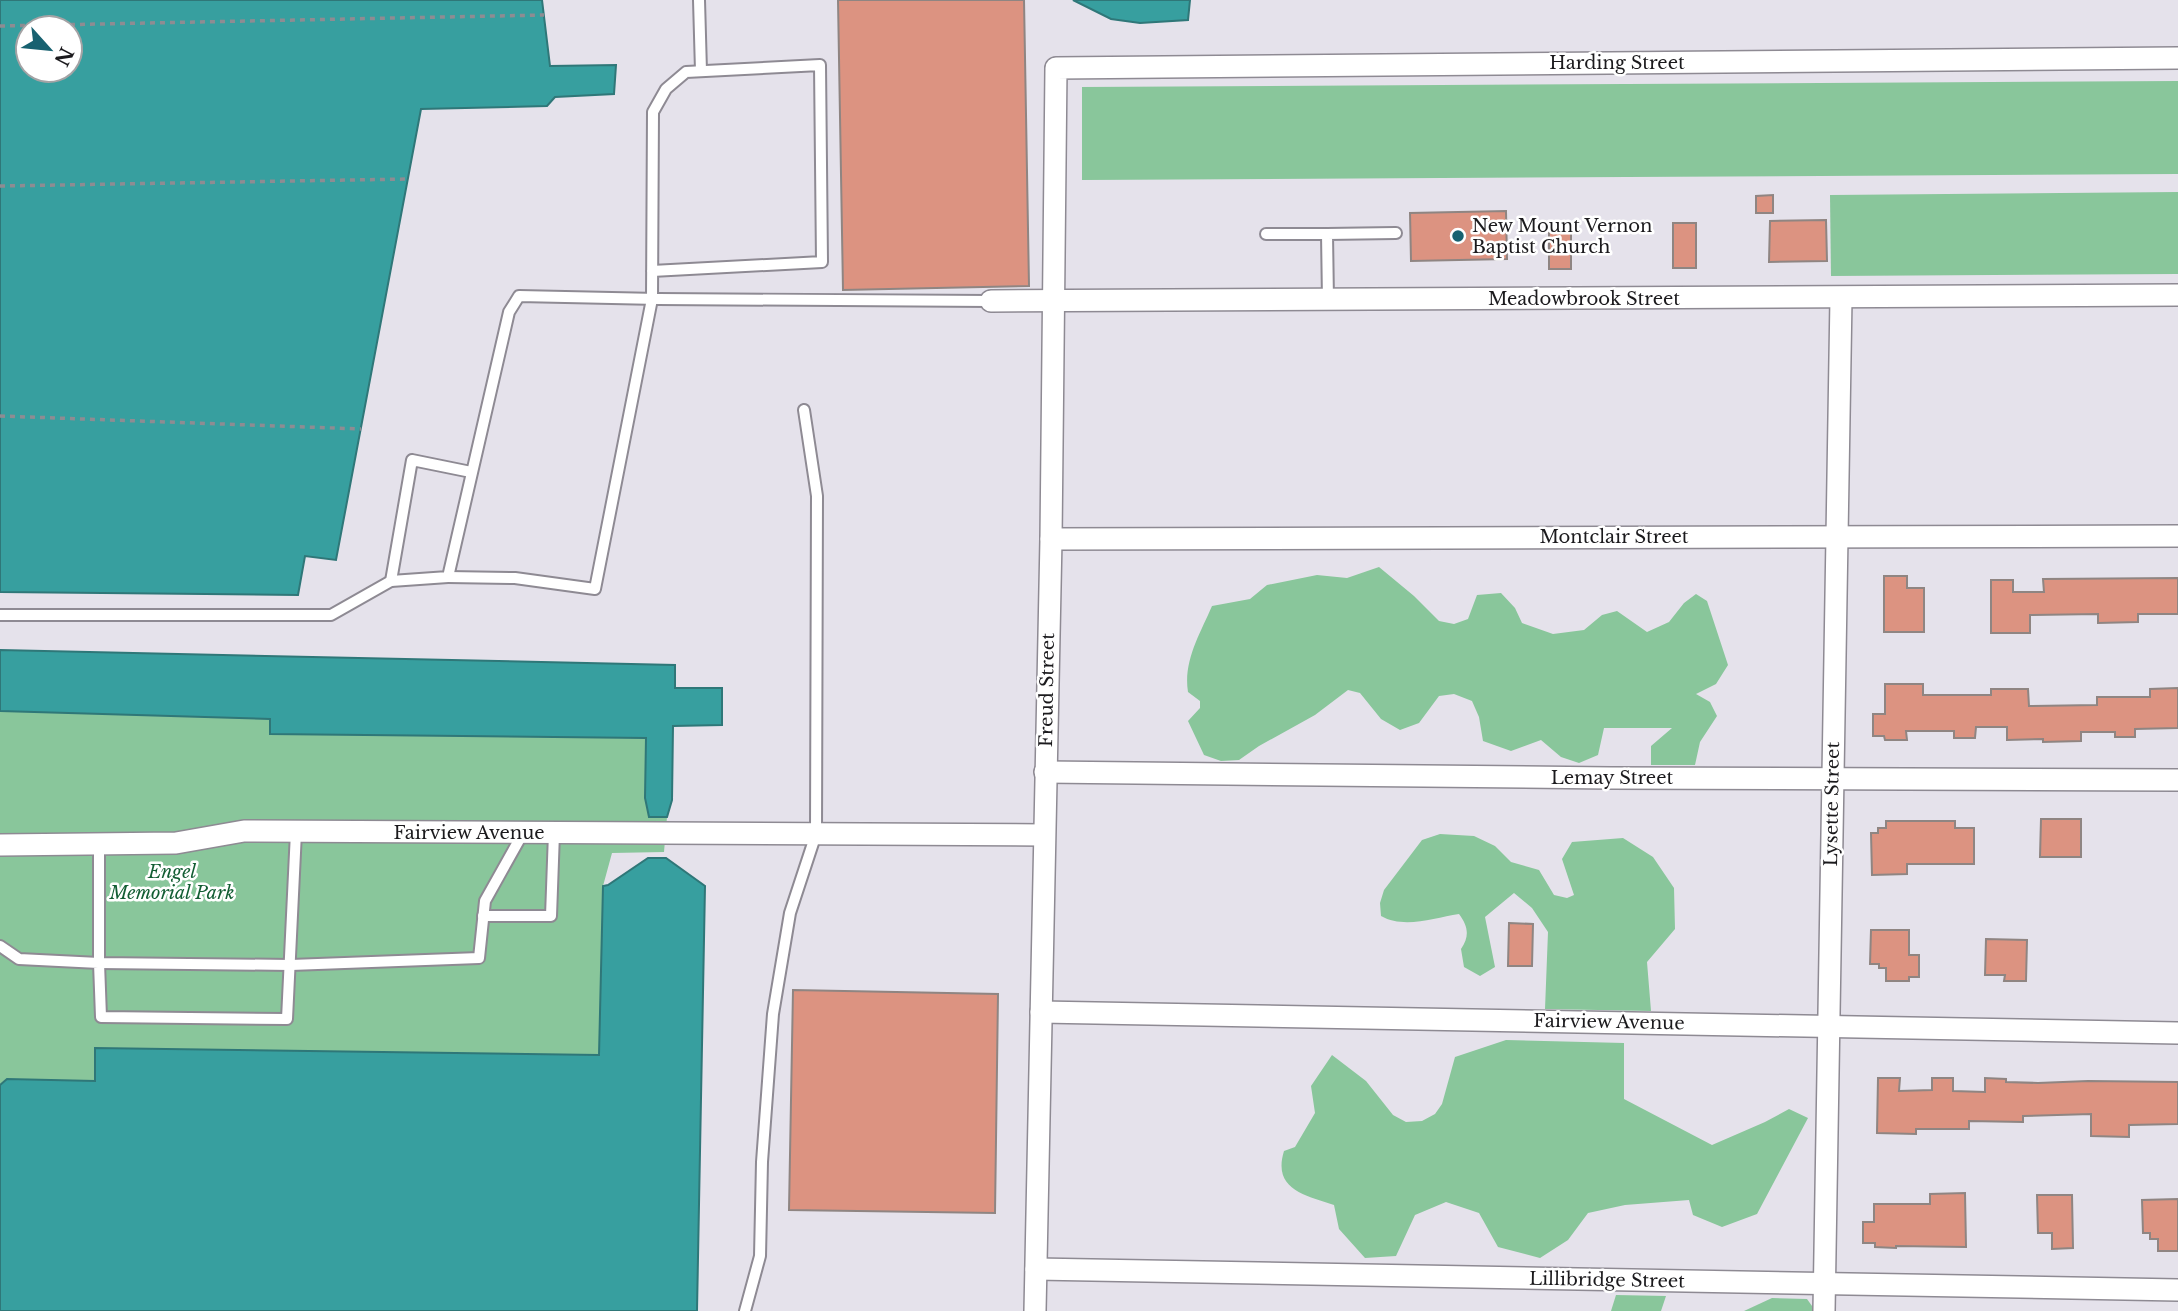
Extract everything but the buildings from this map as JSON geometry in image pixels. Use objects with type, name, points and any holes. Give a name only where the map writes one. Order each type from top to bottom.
[{"type":"street","name":"Harding Street","points":[[1056,68],[2178,58]]},
{"type":"street","name":"Freud Street","points":[[1035,1311],[1051,539],[1056,68]]},
{"type":"street","name":"Meadowbrook Street","points":[[990,301],[2178,295]]},
{"type":"street","name":"Lysette Street","points":[[1824,1311],[1842,298]]},
{"type":"street","name":"Montclair Street","points":[[1051,539],[2178,536]]},
{"type":"street","name":"Lemay Street","points":[[1045,772],[2178,780]]},
{"type":"street","name":"Fairview Avenue","points":[[0,845],[176,843],[244,831],[1044,835]]},
{"type":"street","name":"Fairview Avenue","points":[[1041,1012],[2178,1033]]},
{"type":"street","name":"Lillibridge Street","points":[[1036,1269],[2178,1290]]},
{"type":"lane","points":[[699,0],[701,71]]},
{"type":"lane","points":[[0,615],[331,615],[391,581],[448,577],[516,578],[595,589],[652,299],[652,271],[653,112],[666,89],[686,72],[820,65],[822,262],[652,271]]},
{"type":"lane","points":[[1266,234],[1396,233]]},
{"type":"lane","points":[[1327,234],[1328,300]]},
{"type":"lane","points":[[448,577],[509,312],[519,296],[990,301]]},
{"type":"lane","points":[[745,1311],[760,1256],[762,1162],[773,1014],[790,913],[816,834],[817,496],[804,410]]},
{"type":"lane","points":[[391,581],[412,460],[471,472]]},
{"type":"lane","points":[[99,844],[101,1017],[287,1019],[296,832]]},
{"type":"lane","points":[[0,946],[19,959],[99,963],[290,965],[479,958],[485,901],[523,833]]},
{"type":"lane","points":[[484,916],[551,916],[554,833]]},
{"type":"path","points":[[0,26],[544,15]]},
{"type":"path","points":[[0,186],[408,179]]},
{"type":"path","points":[[0,416],[361,429]]},
{"type":"green space","points":[[2178,81],[2178,174],[1082,180],[1082,87]]},
{"type":"green space","points":[[2178,192],[2178,274],[1831,276],[1830,195]]},
{"type":"green space","points":[[1379,567],[1439,621],[1454,624],[1468,619],[1477,595],[1501,593],[1515,608],[1522,623],[1553,634],[1584,630],[1602,615],[1617,611],[1647,632],[1669,622],[1684,603],[1696,594],[1707,601],[1728,665],[1716,684],[1696,694],[1710,702],[1717,716],[1700,742],[1695,765],[1651,765],[1651,746],[1672,728],[1604,728],[1598,755],[1579,763],[1561,757],[1541,740],[1511,751],[1483,741],[1479,717],[1472,701],[1454,694],[1439,696],[1419,723],[1400,730],[1381,719],[1360,693],[1348,690],[1315,715],[1239,760],[1221,761],[1204,755],[1188,721],[1200,708],[1200,701],[1188,692],[1187,681],[1190,659],[1212,606],[1250,599],[1267,585],[1317,575],[1347,578]]},
{"type":"green space","name":"Engel Memorial Park","points":[[0,711],[270,719],[271,734],[646,738],[645,798],[649,817],[667,817],[664,852],[612,853],[603,886],[600,1055],[95,1048],[95,1081],[7,1079],[0,1085]]},
{"type":"green space","points":[[1440,834],[1474,836],[1495,846],[1511,862],[1539,870],[1554,895],[1567,898],[1574,895],[1562,859],[1572,842],[1623,838],[1653,857],[1674,888],[1675,929],[1647,962],[1651,1011],[1545,1009],[1548,932],[1532,908],[1514,893],[1485,917],[1495,967],[1480,976],[1464,967],[1461,949],[1467,931],[1459,914],[1409,922],[1381,916],[1380,903],[1384,890],[1422,840]]},
{"type":"green space","points":[[1506,1040],[1624,1043],[1624,1099],[1712,1145],[1789,1109],[1808,1118],[1757,1214],[1722,1227],[1693,1215],[1689,1200],[1625,1205],[1588,1213],[1568,1240],[1540,1258],[1498,1247],[1479,1213],[1446,1202],[1415,1215],[1396,1256],[1365,1258],[1339,1229],[1334,1205],[1303,1194],[1287,1183],[1282,1164],[1284,1151],[1295,1147],[1315,1113],[1311,1086],[1332,1055],[1366,1081],[1393,1115],[1406,1122],[1422,1121],[1435,1114],[1442,1104],[1455,1057]]},
{"type":"green space","points":[[1616,1295],[1666,1296],[1661,1311],[1611,1311]]},
{"type":"green space","points":[[1772,1298],[1807,1299],[1813,1311],[1744,1311]]},
{"type":"water","points":[[0,0],[542,0],[550,66],[616,65],[614,94],[555,97],[547,106],[421,109],[336,560],[305,556],[298,595],[0,592]]},
{"type":"water","points":[[1073,0],[1190,0],[1188,20],[1140,23],[1111,19]]},
{"type":"water","points":[[0,650],[675,665],[675,688],[722,688],[722,725],[673,726],[672,800],[667,817],[649,817],[645,798],[646,738],[270,734],[270,719],[0,711]]},
{"type":"water","points":[[648,858],[666,858],[705,886],[697,1311],[0,1311],[0,1085],[7,1079],[95,1081],[95,1048],[599,1055],[603,886]]},
{"type":"place","name":"New Mount Vernon Baptist Church","points":[[1458,236]]}]
